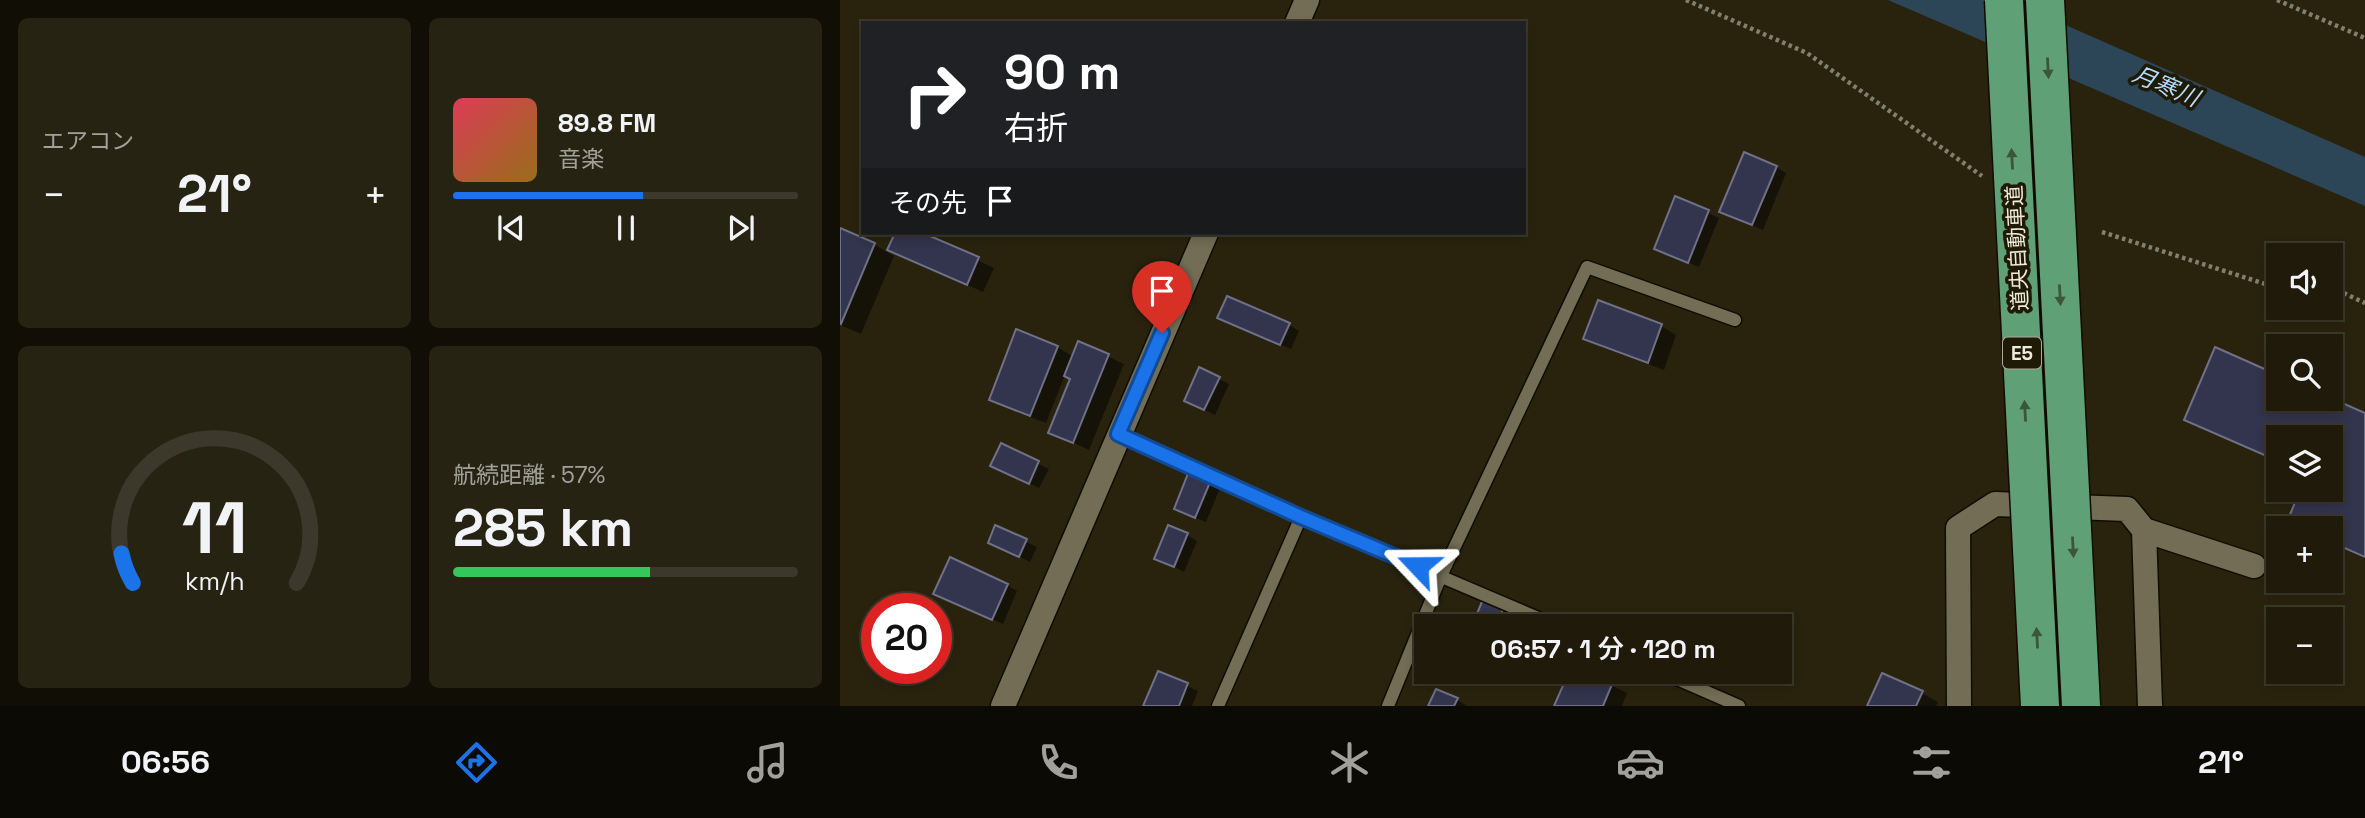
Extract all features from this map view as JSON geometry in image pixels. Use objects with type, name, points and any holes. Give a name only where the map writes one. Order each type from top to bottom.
[{"type":"highway","name":"道央自動車道","points":[[2004,0],[2040,706]]},
{"type":"highway","name":"道央自動車道","points":[[2045,0],[2081,706]]},
{"type":"street","points":[[1298,21],[1307,0]]},
{"type":"street","points":[[1003,706],[1205,235]]},
{"type":"street","points":[[1959,706],[1958,528],[1995,504],[2127,509],[2144,530],[2253,566]]},
{"type":"street","points":[[2144,530],[2150,706]]},
{"type":"lane","points":[[1388,706],[1441,576],[1587,267],[1735,320]]},
{"type":"lane","points":[[1118,434],[1301,517],[1529,614]]},
{"type":"lane","points":[[1218,706],[1301,517]]},
{"type":"lane","points":[[1689,684],[1739,706]]},
{"type":"path","points":[[1686,0],[1807,53],[1992,182]]},
{"type":"path","points":[[2277,0],[2365,38]]},
{"type":"path","points":[[2102,232],[2266,284]]},
{"type":"path","points":[[2343,293],[2365,303]]},
{"type":"water","name":"月寒川","points":[[1888,0],[2009,0],[2365,157],[2365,206]]},
{"type":"building","points":[[1744,152],[1777,166],[1752,225],[1719,212]]},
{"type":"building","points":[[1675,196],[1709,210],[1688,263],[1654,249]]},
{"type":"building","points":[[840,228],[875,243],[841,324],[840,323]]},
{"type":"building","points":[[894,235],[928,235],[979,257],[967,285],[887,250]]},
{"type":"building","points":[[1227,296],[1290,323],[1280,345],[1217,318]]},
{"type":"building","points":[[1598,300],[1662,324],[1648,363],[1583,339]]},
{"type":"building","points":[[1016,329],[1058,346],[1030,416],[989,400]]},
{"type":"building","points":[[1078,341],[1109,354],[1073,443],[1048,433],[1070,379],[1064,376]]},
{"type":"building","points":[[2215,347],[2266,370],[2266,411],[2343,411],[2343,403],[2365,413],[2365,557],[2343,547],[2343,516],[2289,516],[2295,502],[2343,502],[2343,425],[2266,425],[2266,456],[2184,420]]},
{"type":"building","points":[[1199,367],[1220,377],[1204,410],[1184,401]]},
{"type":"building","points":[[1001,443],[1039,461],[1029,484],[990,466]]},
{"type":"building","points":[[1189,471],[1211,480],[1195,518],[1174,509]]},
{"type":"building","points":[[995,525],[1027,539],[1019,557],[988,543]]},
{"type":"building","points":[[1168,525],[1188,533],[1174,567],[1154,559]]},
{"type":"building","points":[[950,557],[1008,584],[992,620],[952,602],[952,593],[933,593]]},
{"type":"building","points":[[1483,599],[1504,607],[1501,614],[1477,614]]},
{"type":"building","points":[[1158,671],[1188,683],[1179,706],[1143,706]]},
{"type":"building","points":[[1882,673],[1923,691],[1916,706],[1867,706]]},
{"type":"building","points":[[1564,684],[1612,684],[1603,706],[1554,706]]},
{"type":"building","points":[[1436,689],[1458,698],[1454,706],[1428,706]]},
{"type":"route","points":[[1162,333],[1118,434],[1301,517],[1418,566]]}]
